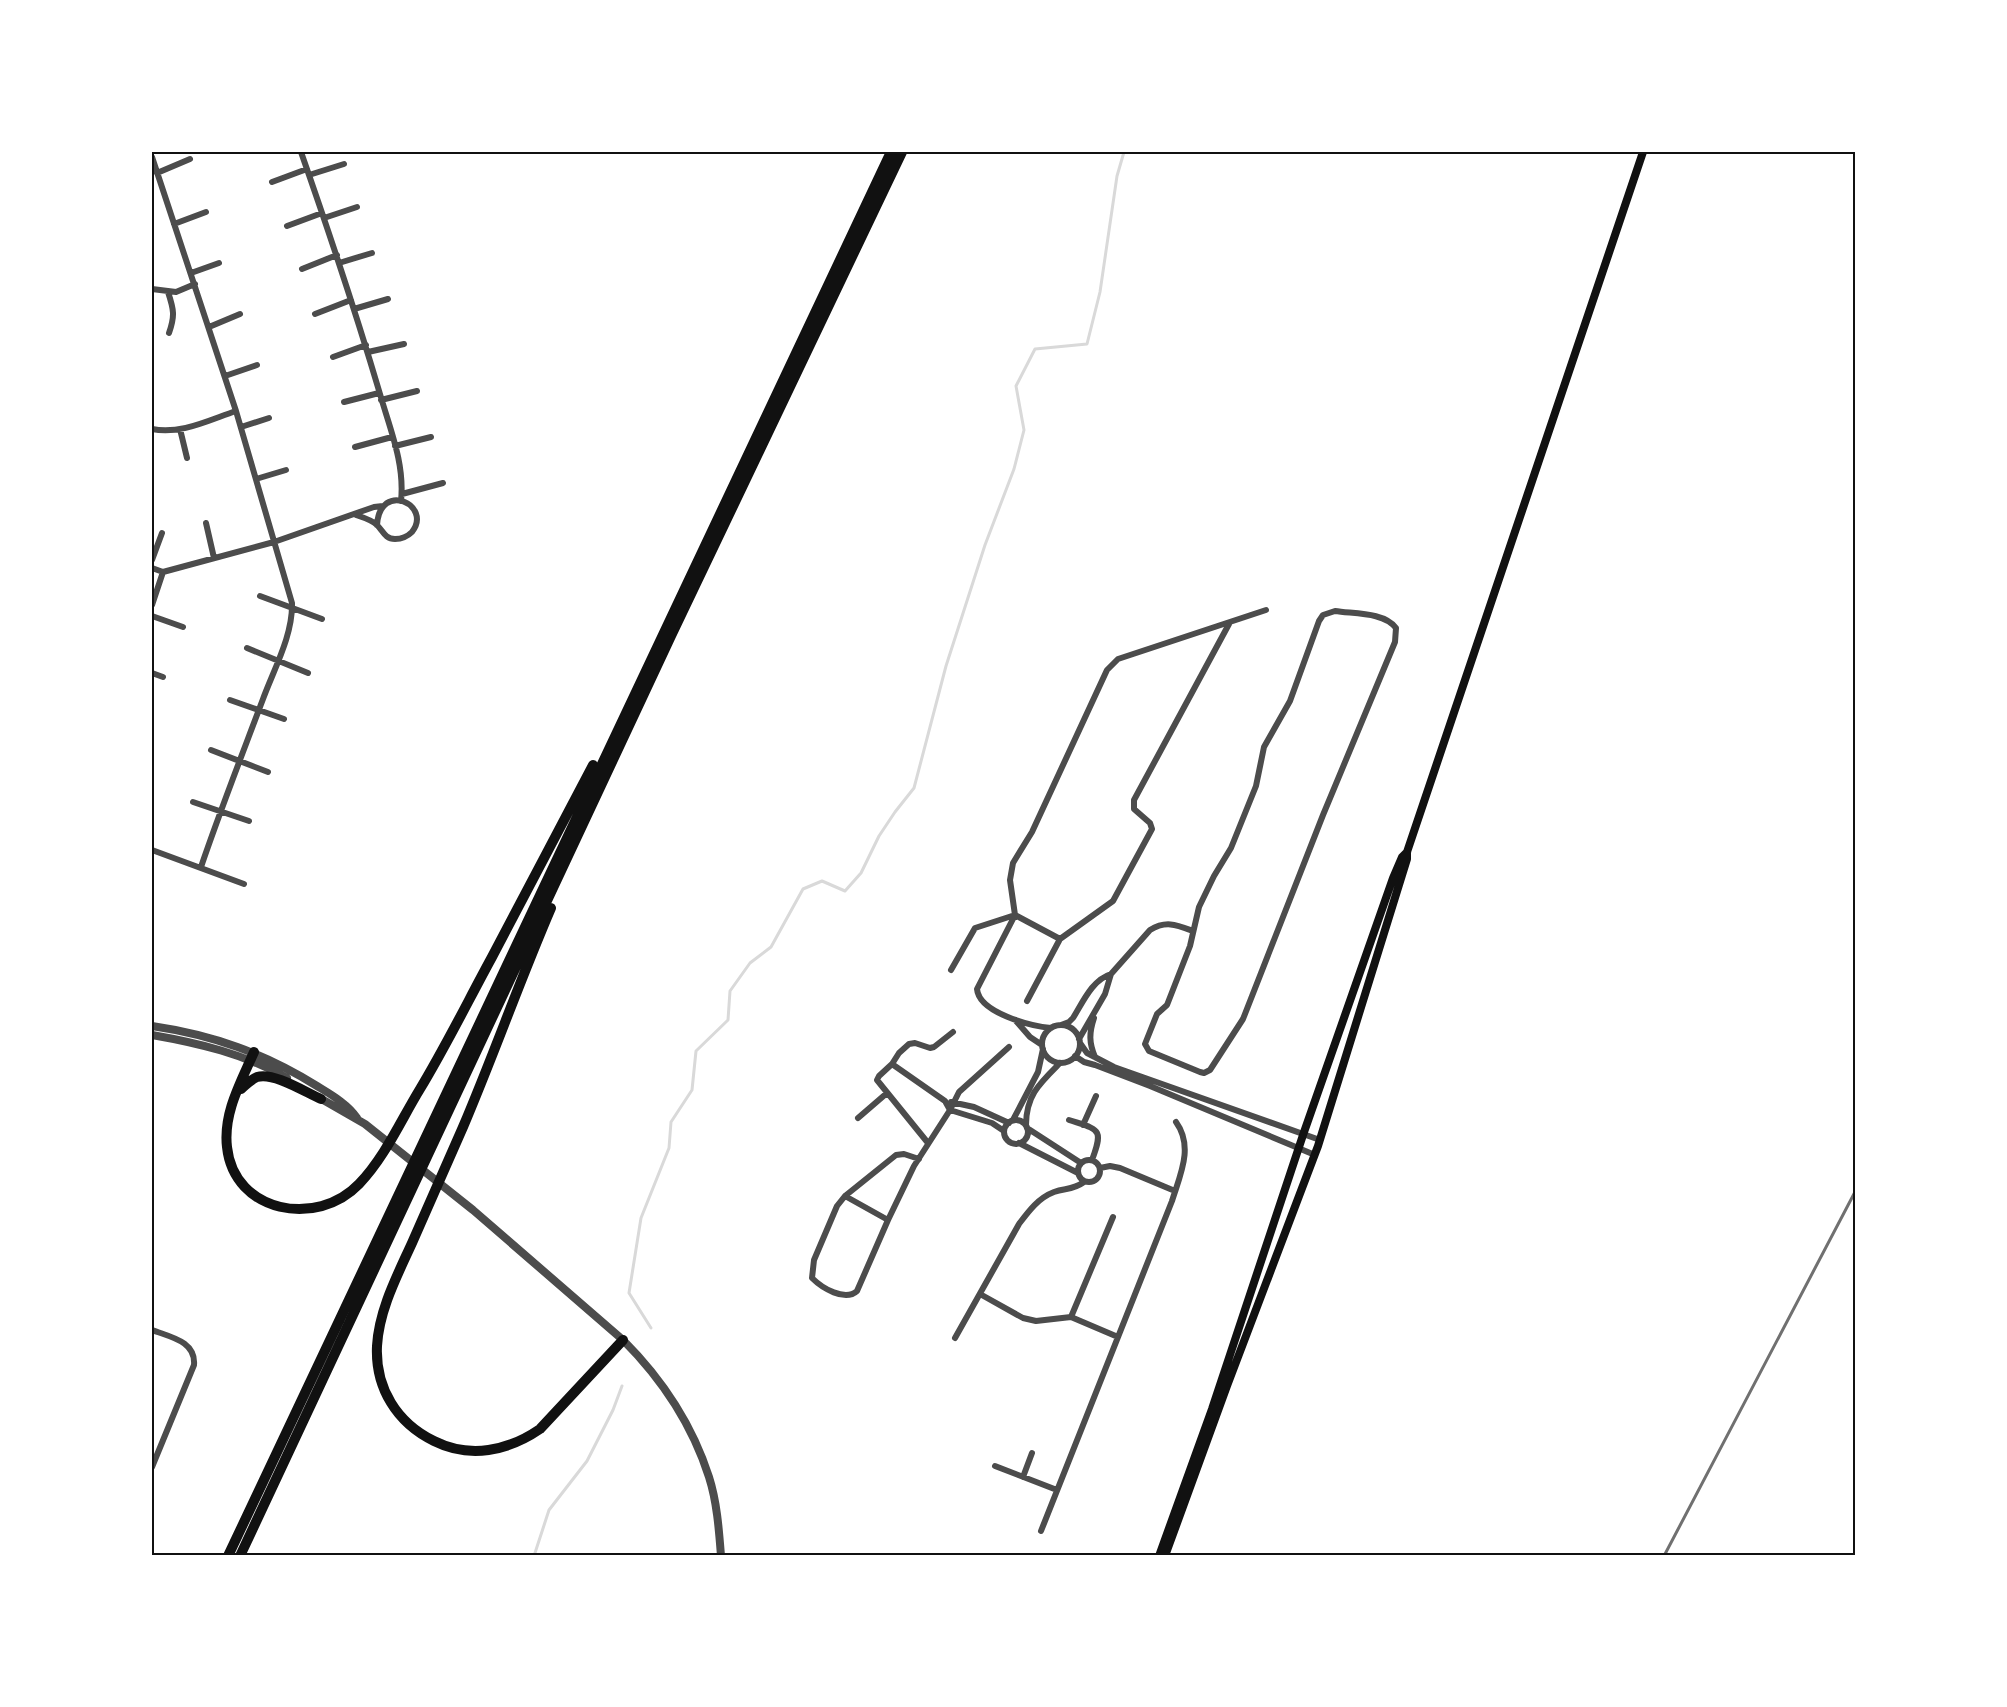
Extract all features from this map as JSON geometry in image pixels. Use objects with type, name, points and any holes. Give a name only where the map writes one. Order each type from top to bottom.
[{"type":"highway","points":[[240,1556],[891,152]]},
{"type":"highway","points":[[228,1556],[667,634],[902,152]]},
{"type":"highway","points":[[252,1057],[226,1121],[227,1148],[232,1167],[241,1182],[254,1195],[286,1209],[307,1210],[327,1205],[344,1196],[358,1185],[375,1164],[438,1058],[667,634]]},
{"type":"highway","points":[[623,1340],[540,1429],[525,1440],[482,1452],[459,1451],[440,1444],[422,1436],[407,1424],[394,1410],[383,1391],[377,1346],[388,1300],[463,1126],[553,904],[667,634]]},
{"type":"highway","points":[[236,1095],[249,1081],[267,1076],[321,1099]]},
{"type":"main road","points":[[1166,1556],[1227,1386],[1315,1155],[1407,859],[1407,852],[1643,152]]},
{"type":"main road","points":[[1159,1556],[1212,1408],[1393,878],[1402,857],[1407,852]]},
{"type":"street","points":[[301,152],[366,345],[395,446],[403,481],[401,497]]},
{"type":"street","points":[[152,157],[241,427],[289,590],[292,609],[287,634],[220,810],[201,867]]},
{"type":"street","points":[[157,172],[190,159]]},
{"type":"street","points":[[272,182],[344,164]]},
{"type":"street","points":[[287,226],[357,207]]},
{"type":"street","points":[[174,224],[206,212]]},
{"type":"street","points":[[339,263],[372,253]]},
{"type":"street","points":[[302,269],[337,255]]},
{"type":"street","points":[[191,273],[219,263]]},
{"type":"street","points":[[152,290],[176,292],[195,284]]},
{"type":"street","points":[[168,292],[174,310],[169,333]]},
{"type":"street","points":[[354,309],[388,299]]},
{"type":"street","points":[[315,314],[351,300]]},
{"type":"street","points":[[209,327],[240,314]]},
{"type":"street","points":[[368,352],[404,344]]},
{"type":"street","points":[[333,357],[366,345]]},
{"type":"street","points":[[225,376],[256,365]]},
{"type":"street","points":[[344,402],[417,391]]},
{"type":"street","points":[[152,429],[162,431],[180,429],[236,411]]},
{"type":"street","points":[[241,427],[269,418]]},
{"type":"street","points":[[180,429],[187,458]]},
{"type":"street","points":[[356,447],[392,437]]},
{"type":"street","points":[[395,446],[431,437]]},
{"type":"street","points":[[256,479],[286,470]]},
{"type":"street","points":[[377,525],[378,516],[388,502],[443,483]]},
{"type":"street","points":[[356,515],[377,525],[386,536],[395,539],[406,537],[413,530],[417,519],[415,510],[401,497]]},
{"type":"street","points":[[152,568],[163,572],[274,542],[374,507],[383,506]]},
{"type":"street","points":[[206,523],[214,558]]},
{"type":"street","points":[[152,560],[162,533]]},
{"type":"street","points":[[152,605],[163,572]]},
{"type":"street","points":[[260,596],[322,619]]},
{"type":"street","points":[[1111,974],[1103,976],[1095,983],[1069,1022],[1051,1028],[1036,1027],[1015,1021],[978,998],[977,989],[1015,915],[1010,880],[1012,863],[1032,832],[1112,663],[1118,659],[1266,610]]},
{"type":"street","points":[[1335,611],[1381,617],[1392,623],[1396,628],[1395,642],[1323,815],[1243,1019],[1210,1070],[1204,1073],[1149,1051],[1145,1044],[1157,1014],[1167,1005],[1190,946],[1193,930],[1199,908],[1214,876],[1231,848],[1252,799],[1264,747],[1290,701],[1319,621],[1323,615],[1335,611]]},
{"type":"street","points":[[152,616],[183,627]]},
{"type":"street","points":[[1027,1001],[1060,939],[1113,901],[1152,829],[1150,823],[1134,809],[1134,800],[1229,623]]},
{"type":"street","points":[[247,648],[308,673]]},
{"type":"street","points":[[152,672],[163,676]]},
{"type":"street","points":[[230,700],[284,719]]},
{"type":"street","points":[[211,750],[268,772]]},
{"type":"street","points":[[193,802],[249,821]]},
{"type":"street","points":[[152,850],[244,884]]},
{"type":"street","points":[[951,970],[975,928],[1015,915],[1060,939]]},
{"type":"street","points":[[1019,1143],[1027,1135],[1028,1102],[1037,1087],[1060,1063],[1075,1056],[1079,1041],[1105,994],[1111,974],[1140,940],[1158,925],[1168,923],[1193,930]]},
{"type":"street","points":[[1095,1058],[1089,1032],[1097,1009]]},
{"type":"street","points":[[1015,1021],[1042,1047],[1049,1059],[1060,1063]]},
{"type":"street","points":[[1061,1025],[1070,1027],[1084,1052],[1095,1058],[1166,1086],[1320,1140]]},
{"type":"street","points":[[152,1026],[220,1040],[361,1122],[473,1210],[623,1340],[645,1362],[675,1402],[693,1437],[710,1479],[721,1556]]},
{"type":"street","points":[[1004,1131],[1038,1072],[1044,1035],[1051,1028]]},
{"type":"street","points":[[928,1143],[877,1080],[909,1044],[934,1047],[953,1032]]},
{"type":"street","points":[[152,1035],[202,1044],[289,1069],[325,1091],[361,1122]]},
{"type":"street","points":[[919,1159],[904,1154],[896,1155],[845,1196],[837,1206],[814,1260],[812,1278],[818,1284],[846,1296],[853,1295],[857,1291],[888,1220],[919,1159],[959,1092],[1009,1047]]},
{"type":"street","points":[[1075,1056],[1084,1062],[1150,1086],[1315,1155]]},
{"type":"street","points":[[892,1064],[945,1101],[950,1110],[985,1120],[1004,1131],[1009,1141],[1019,1143],[1078,1173],[1084,1182]]},
{"type":"street","points":[[858,1118],[887,1093]]},
{"type":"street","points":[[1083,1125],[1096,1096]]},
{"type":"street","points":[[945,1101],[974,1107],[1011,1121],[1020,1120],[1081,1163],[1092,1160]]},
{"type":"street","points":[[985,1120],[986,1112]]},
{"type":"street","points":[[1069,1120],[1093,1128],[1098,1134],[1100,1139],[1092,1160]]},
{"type":"street","points":[[1041,1530],[1175,1191],[1186,1153],[1185,1139],[1176,1122]]},
{"type":"street","points":[[1047,1157],[1054,1145]]},
{"type":"street","points":[[1092,1160],[1100,1168]]},
{"type":"street","points":[[1078,1173],[1081,1163]]},
{"type":"street","points":[[1100,1168],[1110,1166],[1120,1168],[1175,1191]]},
{"type":"street","points":[[955,1338],[1028,1212],[1046,1196],[1074,1189],[1084,1182],[1098,1179],[1100,1168]]},
{"type":"street","points":[[845,1196],[888,1220]]},
{"type":"street","points":[[1071,1317],[1113,1216]]},
{"type":"street","points":[[980,1294],[1023,1318],[1030,1320],[1071,1317],[1118,1337]]},
{"type":"street","points":[[152,1330],[187,1345],[195,1358],[152,1467]]},
{"type":"street","points":[[1023,1477],[1032,1453]]},
{"type":"street","points":[[995,1466],[1057,1490]]},
{"type":"waterway","points":[[651,1328],[629,1293],[641,1218],[669,1148],[671,1122],[692,1090],[696,1051],[728,1020],[730,991],[750,963],[771,947],[803,889],[822,881],[845,891],[861,873],[879,836],[914,788],[946,666],[985,545],[1014,469],[1024,430],[1016,386],[1035,349],[1087,344],[1100,292],[1117,176],[1124,152]]},
{"type":"waterway","points":[[534,1556],[549,1510],[587,1461],[613,1410],[622,1386]]},
{"type":"railway","points":[[1664,1556],[1856,1190]]}]
